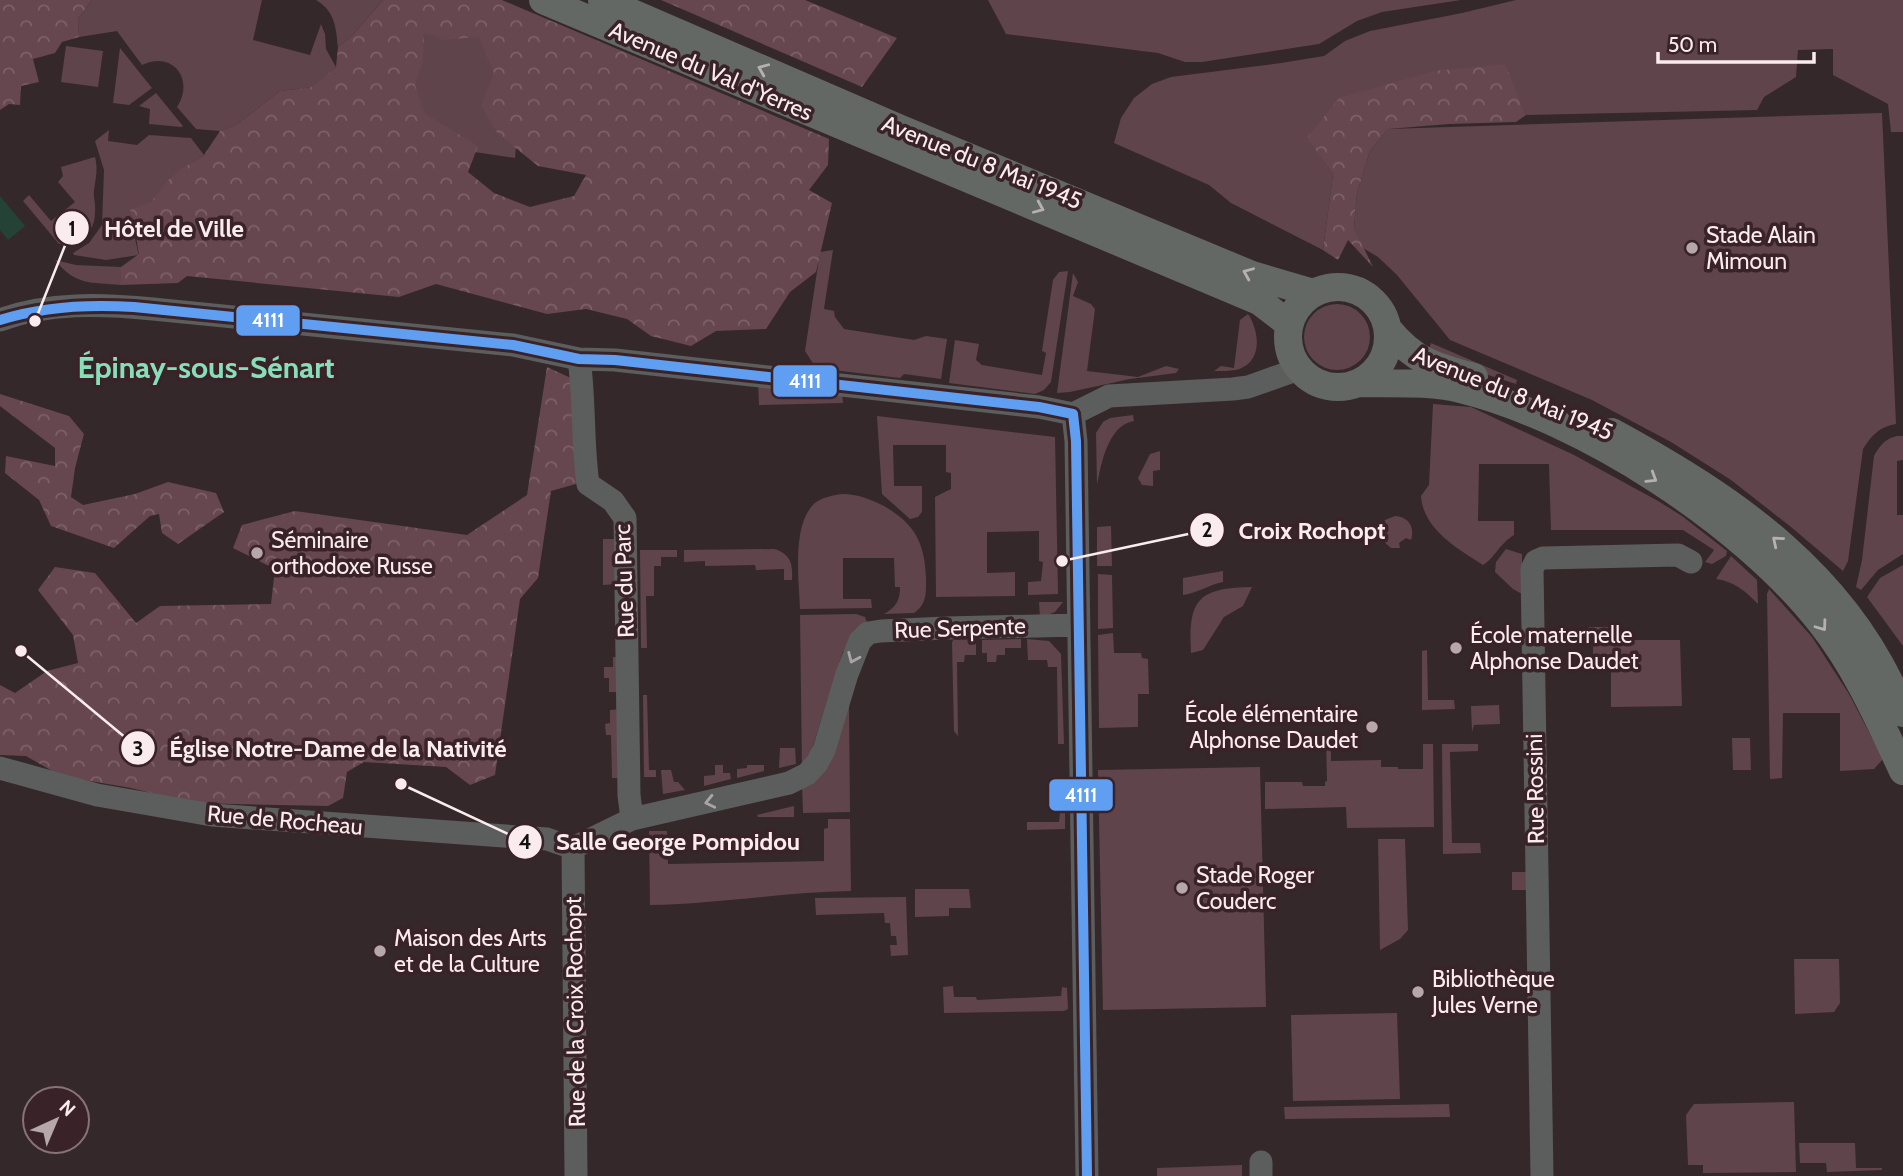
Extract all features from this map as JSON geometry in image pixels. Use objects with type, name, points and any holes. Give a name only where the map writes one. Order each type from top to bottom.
[{"type":"main road","name":"Avenue du Val d'Yerres","points":[[543,0],[844,115]]},
{"type":"main road","name":"Avenue du Val d'Yerres","points":[[602,0],[844,115]]},
{"type":"main road","name":"Avenue du 8 Mai 1945","points":[[844,115],[1268,281],[1312,293]]},
{"type":"main road","name":"Avenue du 8 Mai 1945","points":[[844,115],[1259,301],[1289,324]]},
{"type":"main road","points":[[1328,287],[1360,291],[1373,300],[1383,313],[1388,329],[1388,346],[1383,361],[1373,374],[1359,383],[1333,388],[1320,384],[1299,369],[1289,351],[1289,324],[1294,312],[1312,293],[1328,287]]},
{"type":"main road","name":"Avenue du 8 Mai 1945","points":[[1388,329],[1407,351],[1420,359],[1520,391],[1575,414],[1639,447],[1719,496],[1801,562],[1841,604],[1872,650],[1903,713]]},
{"type":"main road","name":"Avenue du 8 Mai 1945","points":[[1359,383],[1458,388],[1511,405],[1626,462],[1683,497],[1784,579],[1822,624],[1866,692],[1903,771]]},
{"type":"street","points":[[0,320],[40,308],[117,306],[513,345],[569,357],[841,384],[1039,407],[1073,414],[1109,396],[1233,389],[1299,369]]},
{"type":"street","name":"Rue du Parc","points":[[569,357],[584,391],[584,460],[588,484],[613,501],[625,518],[629,795],[639,817]]},
{"type":"street","points":[[1073,414],[1076,441],[1082,746],[1087,1176]]},
{"type":"street","name":"Rue Rossini","points":[[1542,1176],[1532,569],[1535,561],[1544,558],[1678,555],[1691,562]]},
{"type":"street","name":"Rue Serpente","points":[[573,848],[639,817],[789,783],[807,774],[817,764],[824,750],[846,674],[860,641],[868,634],[946,628],[1078,625]]},
{"type":"street","name":"Rue de Rocheau","points":[[0,768],[97,795],[212,815],[547,839],[573,848]]},
{"type":"street","name":"Rue de la Croix Rochopt","points":[[573,848],[576,1176]]},
{"type":"shaded area","points":[[92,0],[262,0],[253,40],[310,55],[321,24],[326,49],[336,67],[313,87],[280,91],[236,125],[220,131],[196,129],[177,107],[183,87],[178,70],[163,61],[142,65],[117,31],[79,37],[78,19]]},
{"type":"shaded area","points":[[316,0],[383,0],[352,36],[338,47],[331,15]]},
{"type":"shaded area","points":[[988,0],[1461,0],[1382,12],[1357,21],[1319,44],[1202,62],[1185,62],[1158,53],[1006,34]]},
{"type":"shaded area","points":[[1516,0],[1903,0],[1903,132],[1891,132],[1888,104],[1833,75],[1833,49],[1798,50],[1796,77],[1764,97],[1757,110],[1526,115],[1504,64],[1308,138],[1333,174],[1323,250],[1231,203],[1209,185],[1114,143],[1121,118],[1134,98],[1152,84],[1171,77],[1324,56],[1345,41],[1370,31]]},
{"type":"shaded area","points":[[416,28],[525,40],[515,158],[406,142]]},
{"type":"shaded area","points":[[66,46],[103,51],[98,87],[61,82]]},
{"type":"shaded area","points":[[120,48],[152,88],[129,105],[113,103]]},
{"type":"shaded area","points":[[156,93],[183,126],[149,124],[150,109],[139,106]]},
{"type":"shaded area","points":[[1882,113],[1896,424],[1877,432],[1863,449],[1848,561],[1843,571],[1731,480],[1671,442],[1592,400],[1450,340],[1397,275],[1378,257],[1363,248],[1354,228],[1357,193],[1370,151],[1388,129]]},
{"type":"shaded area","points":[[109,130],[108,141],[137,145],[149,135],[191,138],[204,155],[171,180],[138,221],[134,233],[139,255],[106,260],[73,253],[89,243],[102,225],[104,170],[95,141]]},
{"type":"shaded area","points":[[95,157],[97,169],[92,226],[89,232],[79,239],[59,244],[23,201],[29,195],[51,221],[75,202],[58,182],[63,176],[61,167]]},
{"type":"shaded area","points":[[0,196],[25,226],[8,240],[0,230]]},
{"type":"shaded area","points":[[833,250],[824,309],[834,311],[844,329],[914,340],[926,336],[947,339],[941,379],[904,374],[900,378],[816,368],[805,351],[820,252]]},
{"type":"shaded area","points":[[55,260],[76,265],[121,267],[121,285],[77,279]]},
{"type":"shaded area","points":[[1068,271],[1051,382],[1044,390],[1035,394],[949,383],[955,340],[979,344],[976,360],[982,365],[1042,375],[1046,353],[1042,351],[1053,280],[1059,272]]},
{"type":"shaded area","points":[[1073,273],[1078,282],[1073,296],[1091,304],[1095,309],[1087,371],[1138,377],[1166,366],[1179,369],[1176,373],[1057,393]]},
{"type":"shaded area","points":[[1330,304],[1344,304],[1356,309],[1365,318],[1370,337],[1368,350],[1361,361],[1344,370],[1330,370],[1318,365],[1309,356],[1304,344],[1304,330],[1309,318],[1318,309]]},
{"type":"shaded area","points":[[1248,314],[1257,338],[1255,354],[1251,361],[1236,370],[1214,371],[1221,366],[1234,368],[1240,320]]},
{"type":"shaded area","points":[[1431,343],[1517,380],[1516,384],[1427,355]]},
{"type":"shaded area","points":[[758,383],[842,392],[843,403],[759,405]]},
{"type":"shaded area","points":[[1433,404],[1471,407],[1574,455],[1682,516],[1727,551],[1726,556],[1712,564],[1705,562],[1714,550],[1683,530],[1551,530],[1549,464],[1479,464],[1478,521],[1514,521],[1514,535],[1483,565],[1443,537],[1423,508],[1421,496],[1429,485]]},
{"type":"shaded area","points":[[1133,415],[1134,421],[1125,424],[1112,437],[1097,485],[1096,433],[1103,422],[1110,418]]},
{"type":"shaded area","points":[[877,416],[1055,437],[1058,594],[1028,595],[1028,582],[1041,581],[1043,562],[1039,561],[1039,531],[987,532],[987,573],[1015,572],[1015,596],[936,597],[935,497],[951,489],[951,473],[946,472],[946,445],[893,445],[894,486],[922,486],[922,512],[918,517],[910,519],[882,494]]},
{"type":"shaded area","points":[[1903,436],[1903,460],[1897,461],[1897,515],[1903,515],[1903,554],[1878,570],[1861,590],[1856,587],[1862,560],[1874,456],[1883,443]]},
{"type":"shaded area","points":[[1160,451],[1160,470],[1153,471],[1153,486],[1142,485],[1138,478],[1150,454]]},
{"type":"shaded area","points":[[842,494],[864,497],[884,506],[903,520],[916,536],[923,555],[926,589],[924,602],[914,613],[884,614],[894,606],[899,596],[900,587],[895,587],[894,558],[843,558],[843,599],[871,599],[872,608],[800,609],[798,556],[806,516],[818,501]]},
{"type":"shaded area","points":[[1395,516],[1407,521],[1412,531],[1411,540],[1406,538],[1399,543],[1400,548],[1391,548],[1383,541],[1380,530],[1385,520]]},
{"type":"shaded area","points":[[1111,526],[1112,566],[1097,566],[1097,527]]},
{"type":"shaded area","points":[[603,539],[614,539],[618,584],[603,585]]},
{"type":"shaded area","points":[[774,549],[790,560],[792,580],[784,580],[784,569],[756,570],[755,565],[705,566],[705,561],[684,562],[684,550]]},
{"type":"shaded area","points":[[1506,549],[1522,554],[1522,594],[1495,572],[1496,562]]},
{"type":"shaded area","points":[[640,550],[677,550],[677,557],[661,557],[661,566],[654,566],[654,596],[646,596],[647,648],[641,648]]},
{"type":"shaded area","points":[[1731,556],[1757,580],[1758,604],[1739,587],[1716,579]]},
{"type":"shaded area","points":[[1903,565],[1903,646],[1867,597],[1880,578]]},
{"type":"shaded area","points":[[1223,571],[1223,582],[1183,595],[1183,578]]},
{"type":"shaded area","points":[[1098,574],[1112,575],[1113,628],[1098,629]]},
{"type":"shaded area","points":[[1252,587],[1243,606],[1224,617],[1203,650],[1191,653],[1192,620],[1200,600],[1219,590]]},
{"type":"shaded area","points":[[1769,589],[1812,637],[1849,694],[1883,759],[1874,769],[1840,771],[1840,713],[1783,713],[1782,778],[1770,779]]},
{"type":"shaded area","points":[[1039,602],[1063,602],[1055,612],[1040,618]]},
{"type":"shaded area","points":[[856,614],[865,617],[868,625],[849,652],[843,651],[811,752],[802,770],[800,615]]},
{"type":"shaded area","points":[[1588,627],[1619,627],[1620,640],[1680,640],[1682,706],[1611,707],[1611,661],[1593,661],[1593,646],[1588,645]]},
{"type":"shaded area","points":[[1113,633],[1114,653],[1141,653],[1142,658],[1148,659],[1149,694],[1138,694],[1138,727],[1099,728],[1098,635]]},
{"type":"shaded area","points":[[976,639],[976,655],[965,655],[964,662],[957,662],[958,736],[954,731],[952,643],[953,640]]},
{"type":"shaded area","points":[[1021,639],[1021,648],[1005,648],[1005,655],[997,655],[996,662],[987,662],[987,653],[982,653],[982,640]]},
{"type":"shaded area","points":[[1027,639],[1049,641],[1061,654],[1064,744],[1058,744],[1057,667],[1048,667],[1047,660],[1028,660]]},
{"type":"shaded area","points":[[1427,650],[1428,700],[1454,700],[1455,709],[1422,710],[1422,651]]},
{"type":"shaded area","points":[[613,657],[621,657],[621,692],[609,692],[609,678],[604,678],[604,667],[613,667]]},
{"type":"shaded area","points":[[643,695],[647,695],[649,770],[656,770],[656,777],[644,777]]},
{"type":"shaded area","points":[[849,705],[850,812],[803,813],[802,784]]},
{"type":"shaded area","points":[[1499,705],[1500,724],[1474,725],[1472,732],[1471,706]]},
{"type":"shaded area","points":[[622,709],[623,778],[612,778],[611,735],[606,735],[605,724],[610,723],[610,710]]},
{"type":"shaded area","points":[[1326,736],[1331,736],[1331,761],[1381,760],[1381,767],[1398,769],[1423,769],[1423,744],[1433,744],[1434,827],[1347,828],[1346,807],[1265,809],[1265,782],[1302,782],[1303,786],[1325,786]]},
{"type":"shaded area","points":[[1732,738],[1750,738],[1751,770],[1733,770]]},
{"type":"shaded area","points":[[1442,744],[1478,744],[1478,751],[1450,752],[1452,843],[1480,843],[1481,853],[1443,854]]},
{"type":"shaded area","points":[[780,748],[795,748],[796,764],[779,768]]},
{"type":"shaded area","points":[[715,765],[723,765],[723,773],[730,773],[731,779],[704,786],[704,776],[715,775]]},
{"type":"shaded area","points":[[747,765],[764,765],[764,771],[737,778],[737,769],[747,768]]},
{"type":"shaded area","name":"Stade Roger Couderc","points":[[1260,767],[1266,1007],[1103,1010],[1098,770]]},
{"type":"shaded area","points":[[661,770],[671,770],[674,782],[678,782],[685,790],[663,794]]},
{"type":"shaded area","points":[[794,806],[794,817],[757,815]]},
{"type":"shaded area","points":[[1060,813],[1065,813],[1065,829],[1027,830],[1027,822],[1059,822]]},
{"type":"shaded area","points":[[828,819],[850,819],[851,891],[650,905],[649,831],[667,831],[668,864],[824,861],[824,829],[828,828]]},
{"type":"shaded area","points":[[1378,839],[1405,839],[1408,930],[1400,939],[1380,950]]},
{"type":"shaded area","points":[[1512,872],[1527,872],[1528,890],[1512,890]]},
{"type":"shaded area","points":[[915,889],[969,889],[971,908],[949,908],[949,916],[915,917]]},
{"type":"shaded area","points":[[906,897],[908,955],[891,956],[890,945],[897,945],[896,936],[891,936],[890,923],[885,923],[884,913],[816,915],[815,898]]},
{"type":"shaded area","points":[[1794,959],[1839,959],[1840,1003],[1834,1012],[1795,1014]]},
{"type":"shaded area","points":[[953,986],[954,997],[976,997],[977,1000],[1061,996],[1062,987],[1067,988],[1068,1009],[944,1013],[943,987]]},
{"type":"shaded area","points":[[1397,1013],[1400,1099],[1293,1101],[1291,1015]]},
{"type":"shaded area","points":[[1794,1102],[1796,1172],[1703,1173],[1703,1165],[1688,1165],[1686,1115],[1694,1104]]},
{"type":"shaded area","points":[[1449,1104],[1450,1117],[1285,1119],[1284,1107]]},
{"type":"shaded area","points":[[1799,1143],[1855,1143],[1856,1168],[1882,1170],[1827,1172],[1826,1163],[1800,1163]]},
{"type":"shaded area","points":[[1242,1165],[1242,1176],[1157,1176],[1157,1168]]},
{"type":"green space","points":[[0,0],[92,0],[78,19],[79,37],[62,42],[55,53],[33,59],[39,82],[21,86],[20,105],[9,104],[0,110]]},
{"type":"green space","points":[[383,0],[502,0],[829,139],[828,165],[809,190],[832,203],[816,272],[790,292],[766,329],[716,331],[691,346],[651,336],[627,319],[586,309],[547,314],[436,284],[399,297],[187,276],[178,283],[121,285],[121,267],[139,254],[130,210],[151,202],[166,182],[204,155],[220,131],[236,125],[280,91],[312,87],[336,67],[338,47],[352,36]],"holes":[[[424,34],[443,40],[479,37],[494,73],[481,106],[498,134],[538,166],[586,175],[574,196],[530,207],[494,193],[468,172],[478,146],[425,114],[415,85],[423,60]]]},
{"type":"green space","points":[[661,0],[805,0],[897,38],[862,87]]},
{"type":"green space","points":[[1505,64],[1526,115],[1516,122],[1388,129],[1370,151],[1357,193],[1354,228],[1373,267],[1348,240],[1338,260],[1323,250],[1333,174],[1307,138],[1339,98],[1434,71]]},
{"type":"green space","points":[[547,367],[573,379],[583,482],[551,491],[538,578],[520,599],[495,775],[470,785],[446,767],[364,762],[347,772],[343,798],[328,806],[191,803],[131,788],[61,776],[26,756],[0,755],[0,685],[15,693],[47,671],[78,663],[73,635],[38,590],[55,567],[95,573],[136,623],[160,606],[271,604],[275,569],[233,548],[242,525],[295,511],[467,535],[527,495]]},
{"type":"green space","points":[[0,394],[69,416],[84,434],[71,497],[83,505],[135,494],[168,482],[216,493],[224,512],[178,544],[162,533],[159,514],[150,516],[114,548],[51,526],[39,500],[5,473],[6,456],[55,466],[55,448],[0,406]]},
{"type":"transit line","name":"4111","points":[[0,320],[66,307],[134,307],[513,345],[579,359],[615,360],[1039,407],[1073,414]]},
{"type":"transit line","name":"4111","points":[[1073,414],[1076,441],[1087,1176]]},
{"type":"place","name":"Stade Alain Mimoun","points":[[1692,248]]},
{"type":"place","name":"Hôtel de Ville","points":[[35,321]]},
{"type":"place","name":"Séminaire orthodoxe Russe","points":[[257,553]]},
{"type":"place","name":"Croix Rochopt","points":[[1062,561]]},
{"type":"place","name":"École maternelle Alphonse Daudet","points":[[1456,648]]},
{"type":"place","name":"Église Notre-Dame de la Nativité","points":[[21,651]]},
{"type":"place","name":"École élémentaire Alphonse Daudet","points":[[1372,727]]},
{"type":"place","name":"Salle George Pompidou","points":[[401,784]]},
{"type":"place","name":"Stade Roger Couderc","points":[[1182,888]]},
{"type":"place","name":"Maison des Arts et de la Culture","points":[[380,951]]},
{"type":"place","name":"Bibliothèque Jules Verne","points":[[1418,992]]},
{"type":"district","name":"Épinay-sous-Sénart","points":[[206,368]]}]
